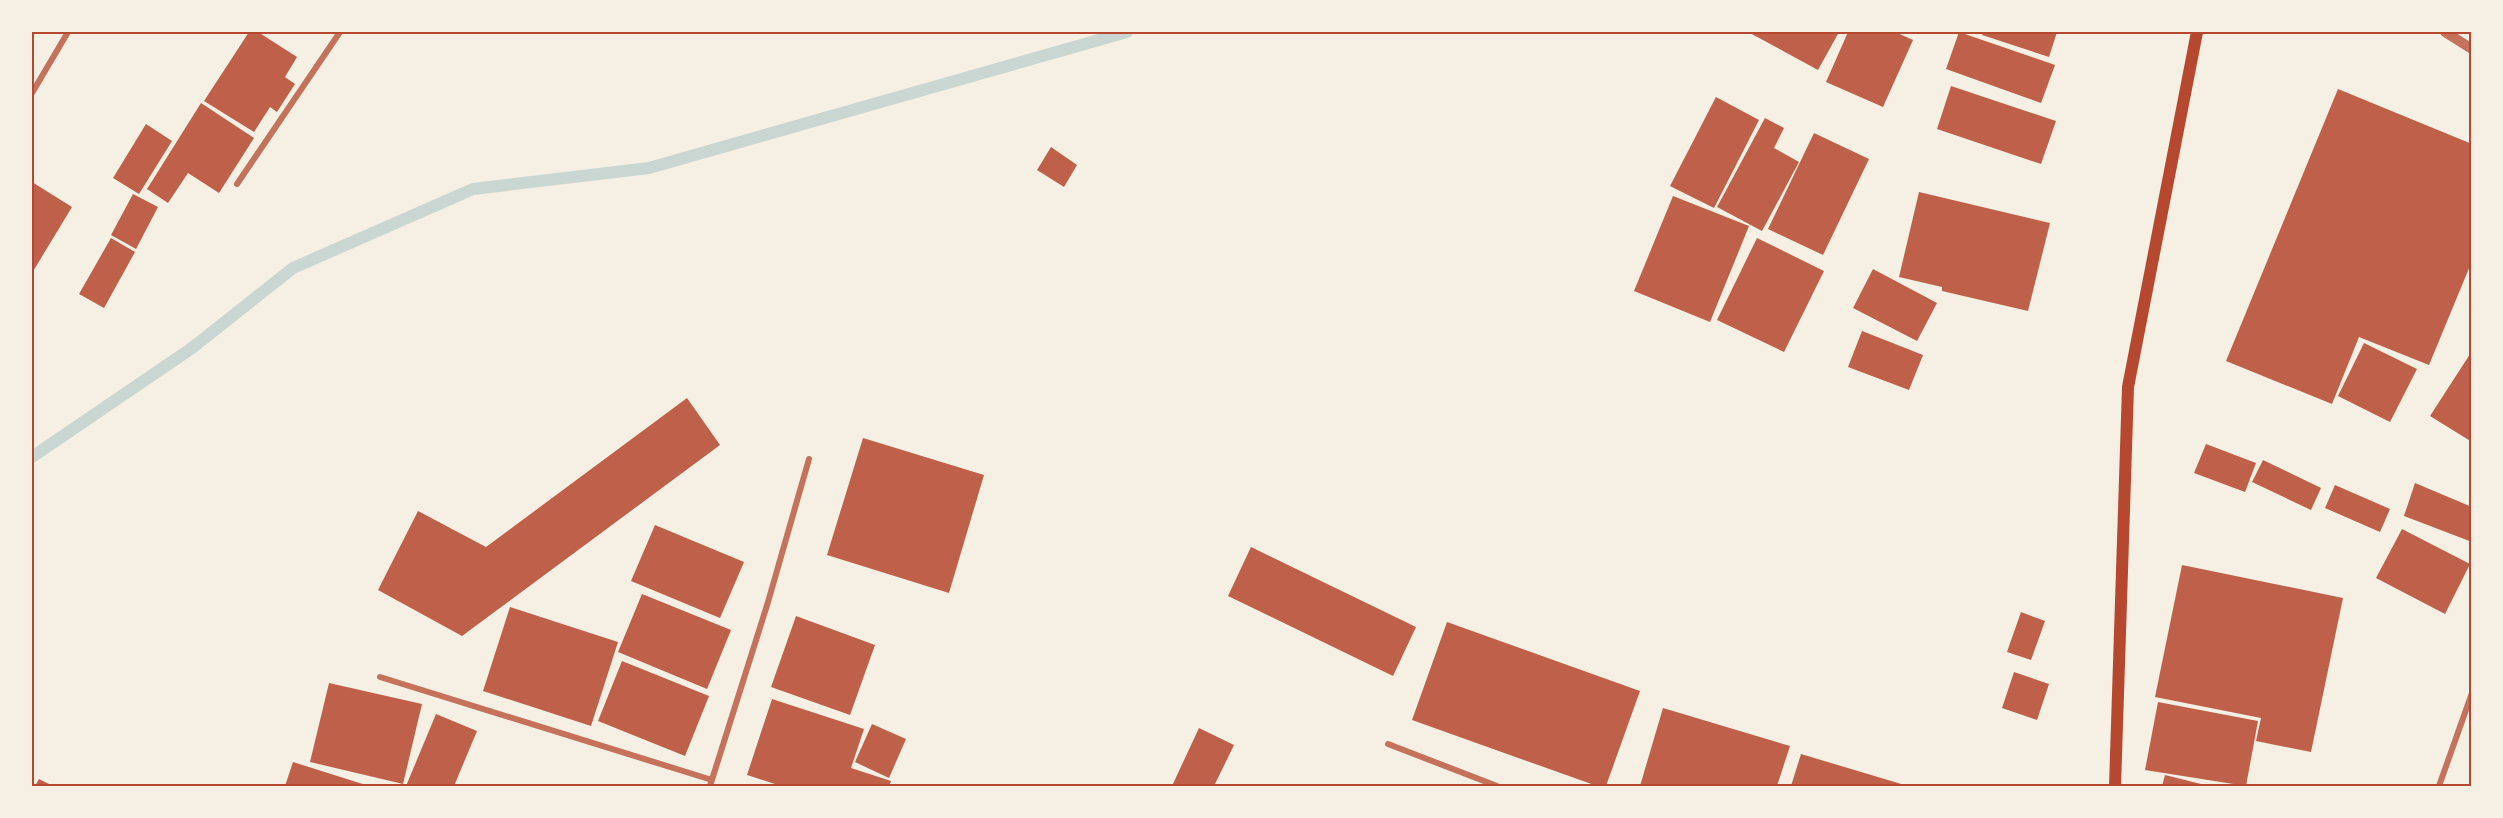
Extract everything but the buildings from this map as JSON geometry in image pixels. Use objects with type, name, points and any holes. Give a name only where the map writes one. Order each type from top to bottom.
[{"type":"main road","points":[[2115,786],[2128,387],[2197,32]]},
{"type":"street","points":[[32,93],[68,32]]},
{"type":"street","points":[[237,184],[340,32]]},
{"type":"street","points":[[2445,32],[2472,49]]},
{"type":"street","points":[[380,677],[711,783],[768,602],[809,459]]},
{"type":"street","points":[[2439,786],[2472,693]]},
{"type":"street","points":[[1388,744],[1497,786]]},
{"type":"waterway","points":[[32,457],[192,348],[293,268],[473,189],[649,168],[1127,32]]}]
